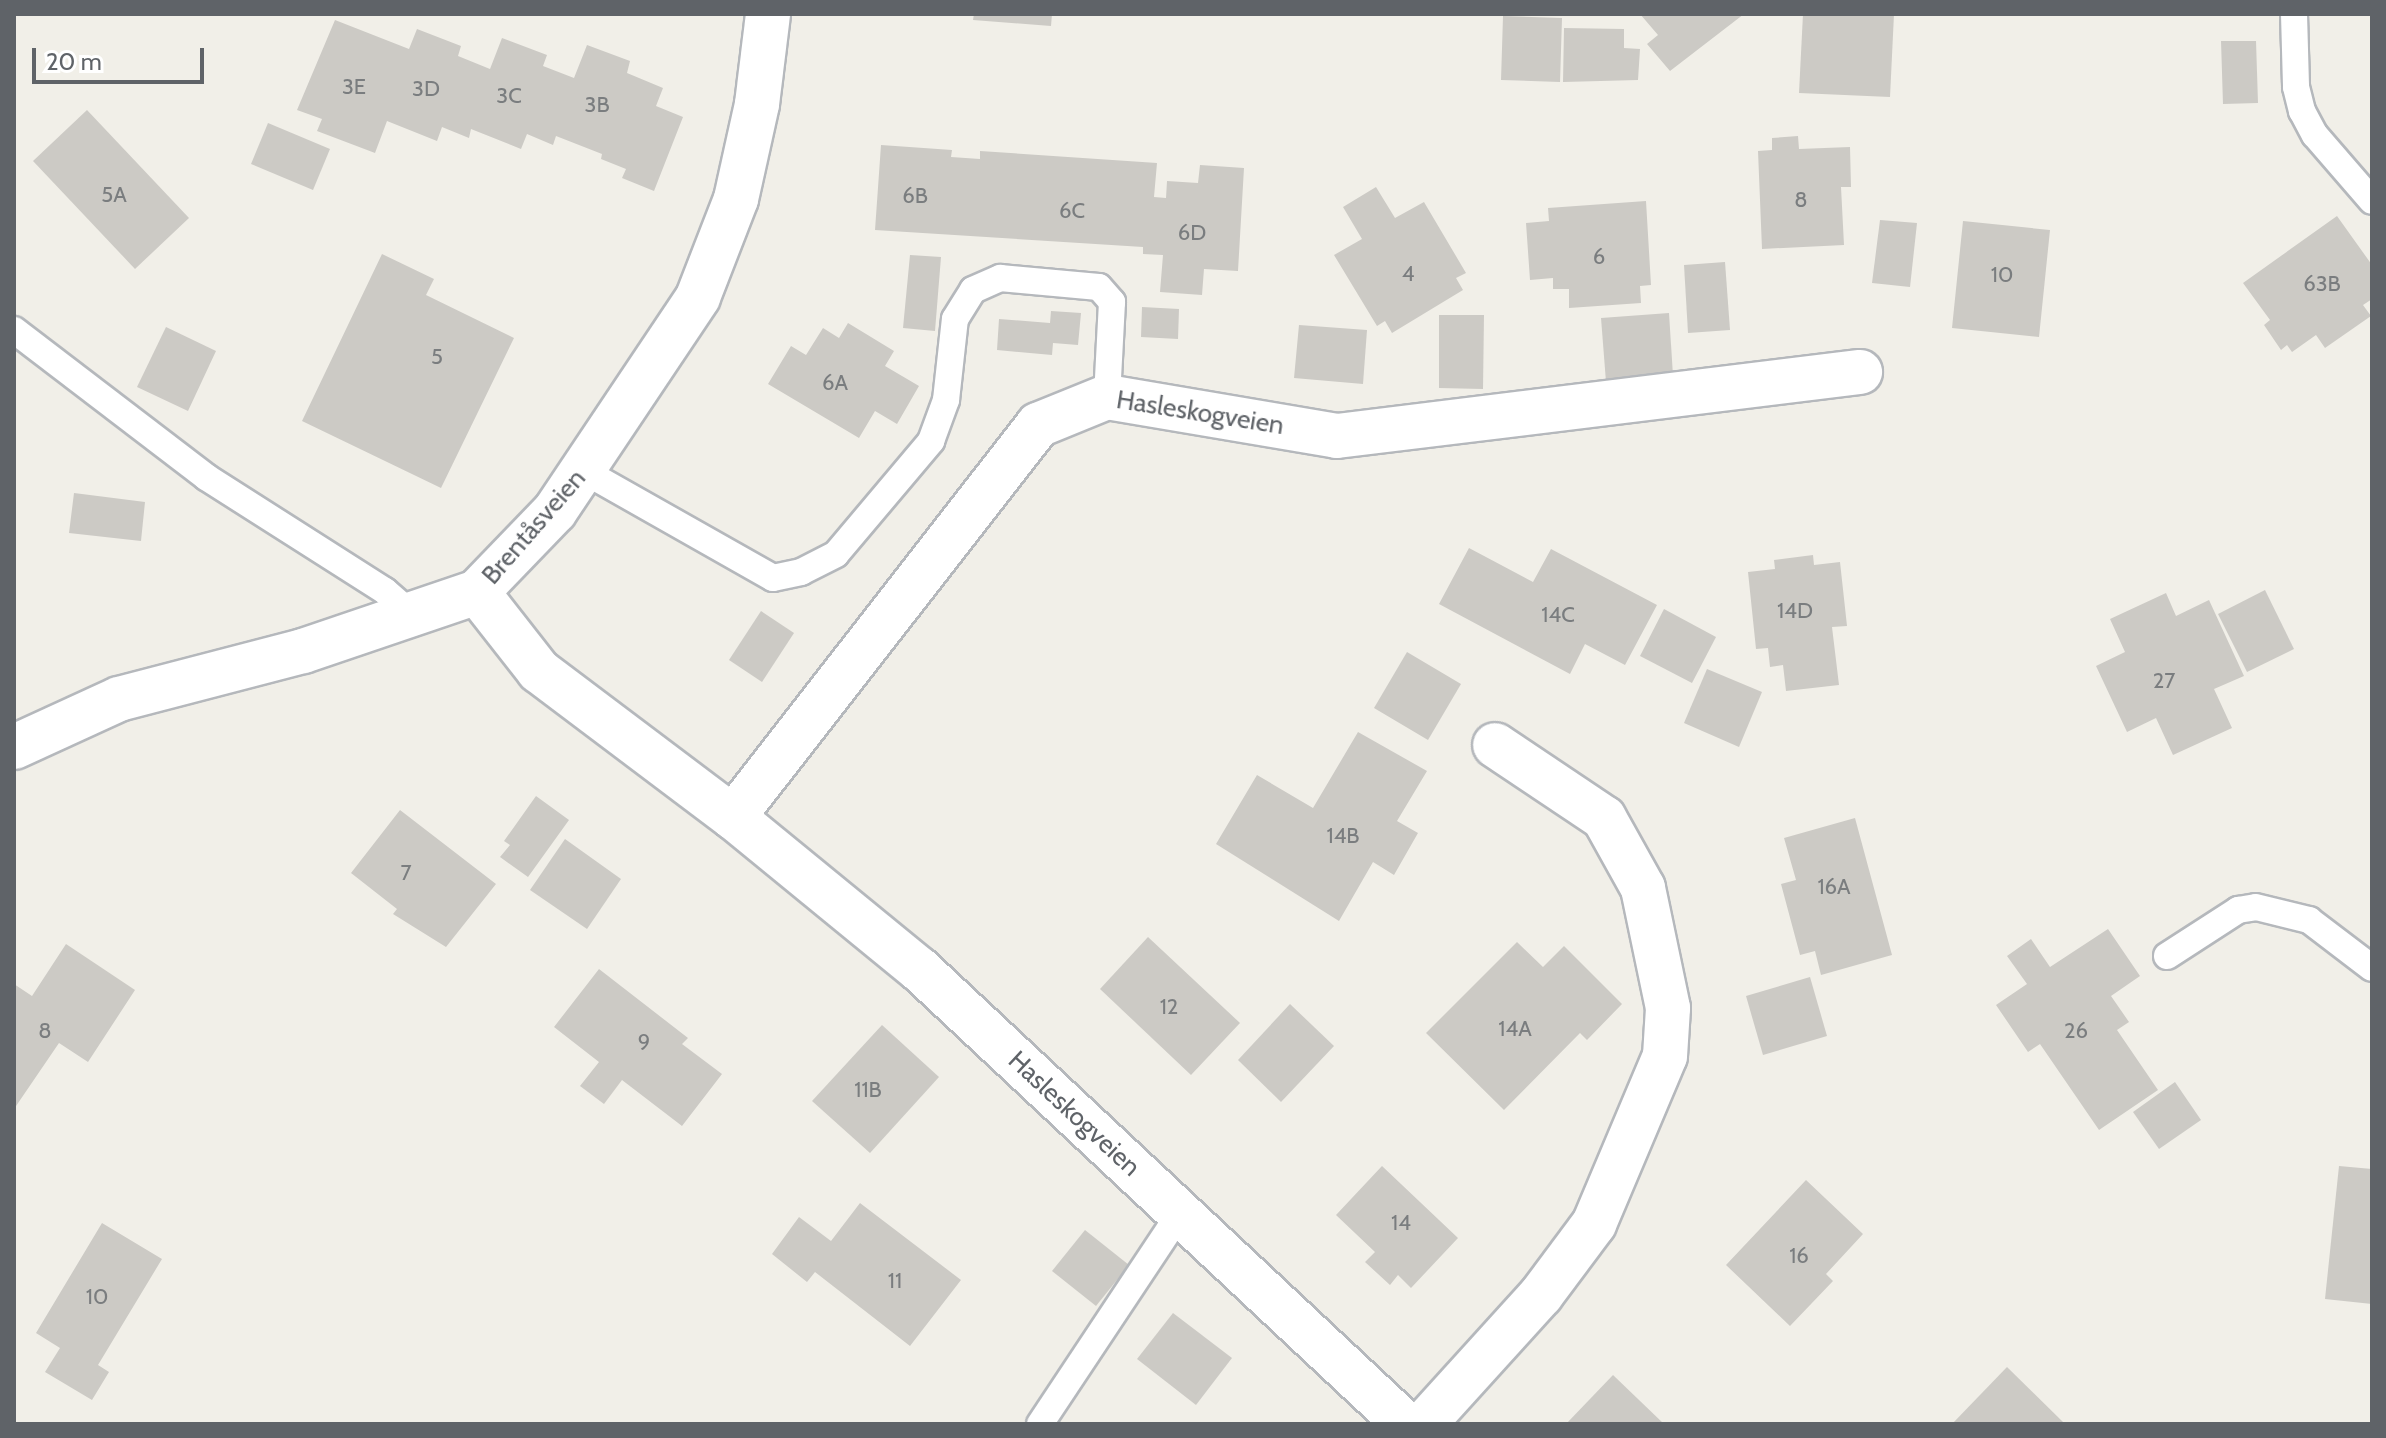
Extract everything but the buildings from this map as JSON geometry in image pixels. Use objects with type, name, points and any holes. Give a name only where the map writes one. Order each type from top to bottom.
[{"type":"street","name":"Brentåsveien","points":[[14,747],[119,699],[303,651],[477,592],[555,511],[698,297],[736,199],[757,104],[768,14]]},
{"type":"street","name":"Hasleskogveien","points":[[733,817],[1038,425],[1107,397],[1337,436],[1860,372]]},
{"type":"street","name":"Hasleskogveien","points":[[477,592],[539,671],[733,817],[919,969],[1405,1424]]},
{"type":"street","points":[[1424,1424],[1541,1295],[1594,1224],[1665,1056],[1668,1008],[1643,888],[1604,818],[1495,745]]},
{"type":"lane","points":[[2294,14],[2296,87],[2302,111],[2315,135],[2372,201]]},
{"type":"lane","points":[[584,471],[773,578],[801,572],[836,554],[931,441],[946,400],[955,319],[973,290],[1000,278],[1099,287],[1112,302],[1107,397]]},
{"type":"lane","points":[[14,330],[206,477],[385,591],[411,614]]},
{"type":"lane","points":[[2167,956],[2238,910],[2256,907],[2309,920],[2372,968]]},
{"type":"lane","points":[[1040,1424],[1180,1213]]}]
